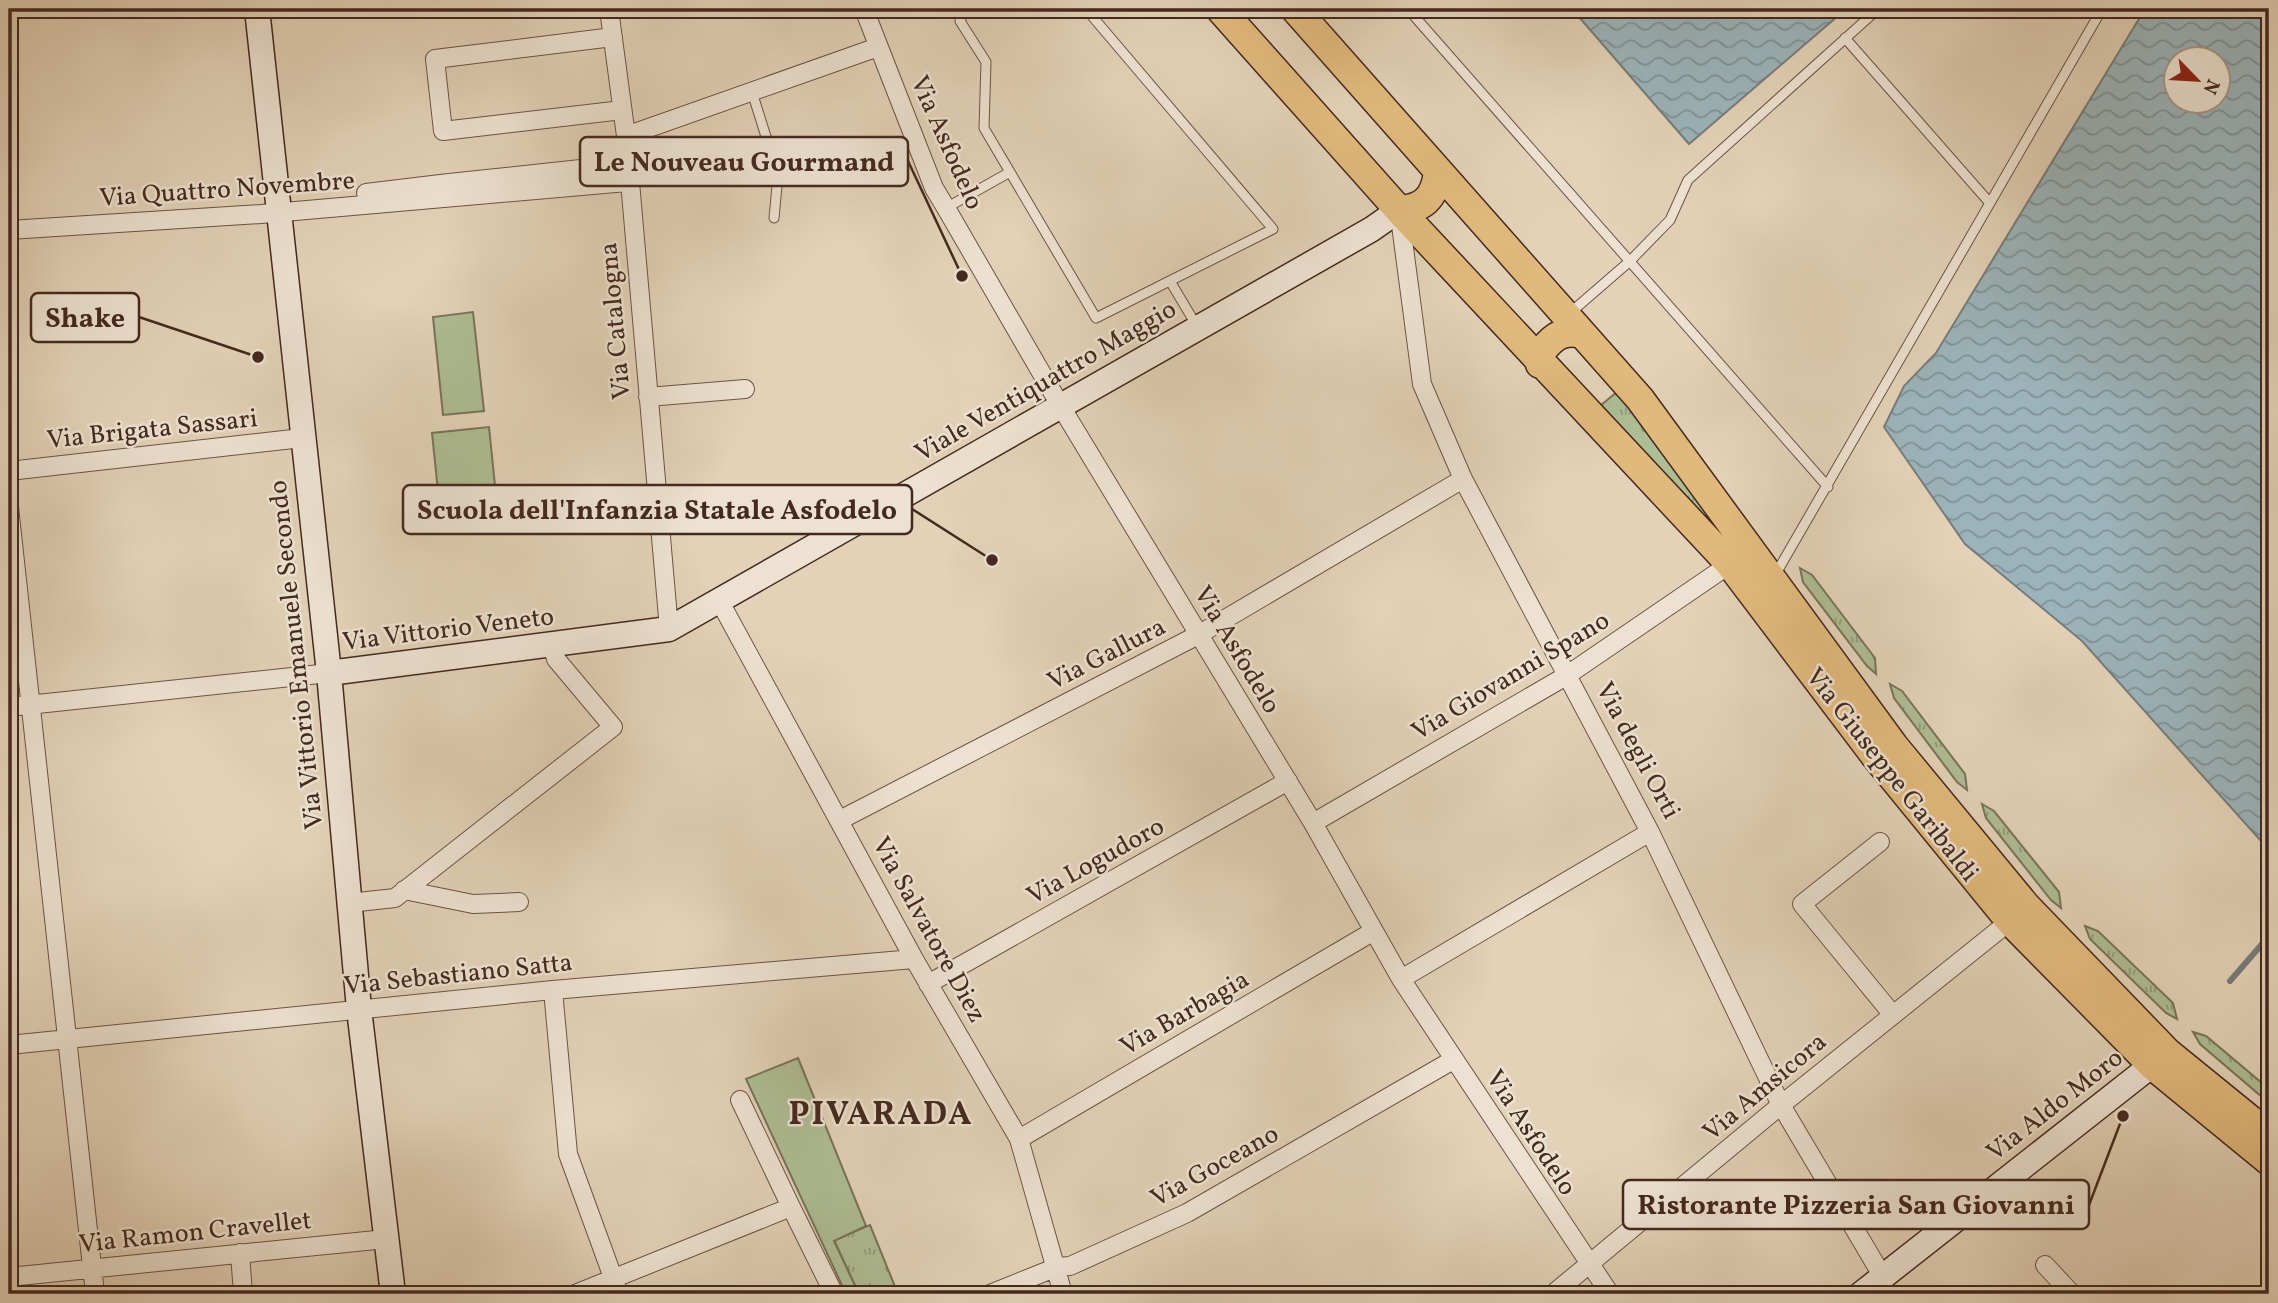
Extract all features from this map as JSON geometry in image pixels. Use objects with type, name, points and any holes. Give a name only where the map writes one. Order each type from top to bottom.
[{"type":"main road","name":"Via Giuseppe Garibaldi","points":[[1220,9],[1541,364],[1730,564],[1765,589],[2027,907],[2167,1052],[2269,1135]]},
{"type":"main road","name":"Via Giuseppe Garibaldi","points":[[1295,9],[1640,399],[1722,513],[1765,589],[1877,757],[2010,921],[2152,1065],[2269,1161]]},
{"type":"main road","points":[[1399,210],[1414,209],[1427,202],[1436,188],[1438,172]]},
{"type":"main road","points":[[1519,340],[1532,340],[1552,322],[1556,313],[1567,318],[1571,331],[1558,334],[1538,356],[1541,364]]},
{"type":"main road","points":[[1699,531],[1712,533],[1721,524],[1722,513]]},
{"type":"street","name":"Via Vittorio Emanuele Secondo","points":[[257,9],[329,673],[359,1009],[393,1294]]},
{"type":"street","name":"Via Catalogna","points":[[608,9],[626,136],[627,173],[669,629]]},
{"type":"street","name":"Via Asfodelo","points":[[864,9],[934,188],[1060,405],[1313,823],[1401,979],[1610,1294]]},
{"type":"street","points":[[613,37],[435,59],[443,131],[622,110]]},
{"type":"street","points":[[626,136],[878,47]]},
{"type":"street","name":"Via Quattro Novembre","points":[[9,230],[279,212],[449,190],[627,173]]},
{"type":"street","name":"Via Quattro Novembre","points":[[344,195],[449,190]]},
{"type":"street","name":"Viale Ventiquattro Maggio","points":[[719,600],[1372,229],[1399,210]]},
{"type":"street","name":"Via degli Orti","points":[[1399,210],[1422,384],[1463,479],[1650,832],[1781,1105],[1888,1286]]},
{"type":"street","points":[[648,397],[745,389]]},
{"type":"street","name":"Via Brigata Sassari","points":[[9,471],[302,438]]},
{"type":"street","name":"Via Gallura","points":[[840,820],[1198,635],[1463,479]]},
{"type":"street","points":[[9,507],[95,1294]]},
{"type":"street","name":"Via Giovanni Spano","points":[[1313,823],[1566,676],[1730,564]]},
{"type":"street","name":"Via Vittorio Veneto","points":[[9,707],[329,673],[669,629],[719,600]]},
{"type":"street","name":"Via Salvatore Diez","points":[[719,600],[914,959],[1019,1139],[1063,1294]]},
{"type":"street","points":[[349,903],[395,898],[614,727],[556,659],[552,645]]},
{"type":"street","name":"Via Logudoro","points":[[928,984],[1288,781]]},
{"type":"street","points":[[1401,979],[1650,832]]},
{"type":"street","points":[[1880,842],[1802,904],[1893,1015]]},
{"type":"street","points":[[404,890],[472,904],[519,902]]},
{"type":"street","name":"Via Amsicora","points":[[1553,1294],[1590,1267],[1781,1105],[2010,921]]},
{"type":"street","name":"Via Barbagia","points":[[1019,1139],[1374,931]]},
{"type":"street","name":"Via Sebastiano Satta","points":[[9,1045],[553,990],[914,959]]},
{"type":"street","points":[[553,990],[568,1154],[617,1287]]},
{"type":"street","name":"Via Goceano","points":[[990,1294],[1057,1267],[1070,1266],[1187,1213],[1453,1060]]},
{"type":"street","name":"Via Aldo Moro","points":[[1861,1294],[1888,1286],[2152,1065]]},
{"type":"street","points":[[740,1100],[834,1294]]},
{"type":"street","points":[[575,1294],[617,1287],[791,1208]]},
{"type":"street","name":"Via Ramon Cravellet","points":[[9,1278],[93,1266],[386,1239]]},
{"type":"street","points":[[240,1253],[243,1294]]},
{"type":"street","points":[[2045,1265],[2072,1294]]},
{"type":"lane","points":[[964,9],[960,21],[986,62],[984,128],[1096,318],[1273,229],[1086,9]]},
{"type":"lane","points":[[1408,9],[1828,487]]},
{"type":"lane","points":[[1567,318],[1630,261],[1670,220],[1688,180],[1878,9]]},
{"type":"lane","points":[[1765,589],[1828,487],[2102,9]]},
{"type":"lane","points":[[1845,38],[1989,202]]},
{"type":"lane","points":[[752,92],[778,175],[774,218]]},
{"type":"lane","points":[[946,208],[1010,172]]},
{"type":"lane","points":[[1170,281],[1198,328]]},
{"type":"green space","points":[[473,312],[484,411],[443,415],[433,317]]},
{"type":"green space","points":[[1617,392],[1713,519],[1708,525],[1595,410]]},
{"type":"green space","points":[[489,427],[498,515],[441,520],[432,433]]},
{"type":"green space","points":[[1800,568],[1812,575],[1875,658],[1876,674],[1803,582]]},
{"type":"green space","points":[[1890,684],[1902,691],[1965,774],[1967,790],[1957,782],[1894,698]]},
{"type":"green space","points":[[1982,804],[1994,811],[2059,892],[2061,908],[2051,900],[1986,818]]},
{"type":"green space","points":[[2085,926],[2098,931],[2173,1003],[2177,1019],[2166,1013],[2090,939]]},
{"type":"green space","points":[[2193,1032],[2206,1036],[2269,1089],[2269,1103],[2200,1044]]},
{"type":"green space","points":[[798,1058],[866,1226],[834,1241],[859,1294],[846,1294],[746,1079]]},
{"type":"green space","points":[[870,1225],[898,1294],[859,1294],[834,1240]]},
{"type":"water","points":[[1572,9],[1846,9],[1689,144]]},
{"type":"water","points":[[2145,9],[2269,9],[2269,850],[2082,641],[1965,544],[1884,427],[1904,386],[1936,353]]},
{"type":"waterway","points":[[2230,981],[2269,936]]},
{"type":"place","name":"Le Nouveau Gourmand","points":[[962,276]]},
{"type":"place","name":"Shake","points":[[258,357]]},
{"type":"place","name":"Scuola dell'Infanzia Statale Asfodelo","points":[[992,560]]},
{"type":"place","name":"Ristorante Pizzeria San Giovanni","points":[[2123,1116]]},
{"type":"district","name":"PIVARADA","points":[[881,1112]]}]
